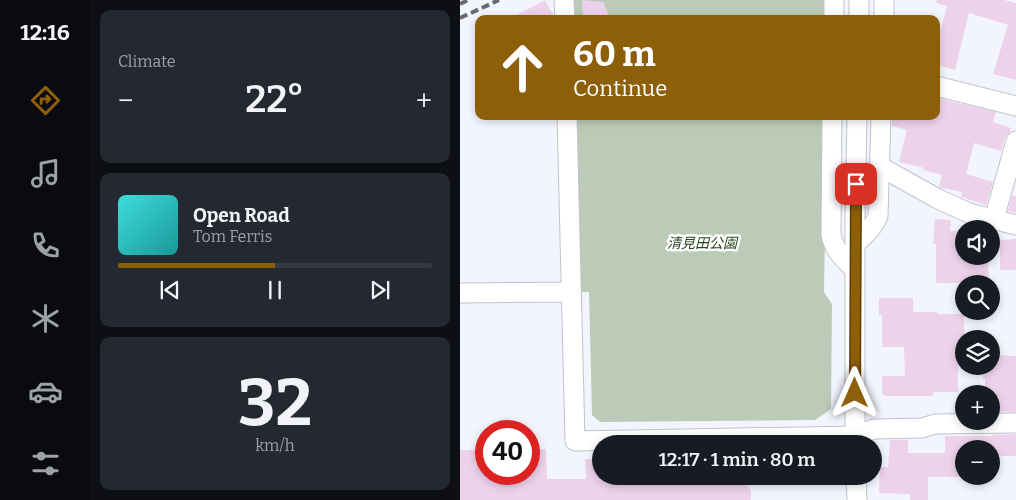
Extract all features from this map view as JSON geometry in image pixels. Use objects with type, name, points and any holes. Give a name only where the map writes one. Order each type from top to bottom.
[{"type":"street","points":[[564,0],[565,15]]},
{"type":"street","points":[[834,0],[834,15]]},
{"type":"street","points":[[859,0],[859,15]]},
{"type":"street","points":[[884,0],[884,15]]},
{"type":"street","points":[[940,87],[1016,106]]},
{"type":"street","points":[[567,120],[575,441],[592,441]]},
{"type":"street","points":[[832,120],[831,235],[838,253],[855,270]]},
{"type":"street","points":[[855,435],[857,120]]},
{"type":"street","points":[[855,244],[870,230],[878,216],[881,120]]},
{"type":"street","points":[[994,219],[1016,141]]},
{"type":"street","points":[[879,166],[938,199],[969,213],[1016,225]]},
{"type":"street","points":[[460,293],[571,292]]},
{"type":"street","points":[[864,435],[874,429],[922,428],[935,424],[1016,422]]},
{"type":"street","points":[[856,485],[856,500]]},
{"type":"green space","points":[[574,0],[828,0],[828,15],[575,15]]},
{"type":"green space","name":"清見田公園","points":[[577,120],[827,120],[824,292],[832,304],[831,409],[815,420],[600,422],[592,415],[589,292],[581,292]]},
{"type":"building","points":[[545,0],[553,15],[517,15]]},
{"type":"building","points":[[582,0],[603,2],[609,15],[583,15]]},
{"type":"building","points":[[937,0],[1004,0],[1016,3],[1016,80],[993,74],[1008,25],[969,13],[955,70],[940,66],[940,33],[947,6],[936,3]]},
{"type":"building","points":[[940,99],[996,112],[993,122],[1011,128],[1005,138],[1001,151],[974,143],[966,174],[993,182],[986,205],[961,197],[962,192],[939,187],[942,175],[899,162],[907,130],[892,126],[892,120],[940,120]]},
{"type":"building","points":[[1012,195],[1016,196],[1016,213],[1008,211]]},
{"type":"building","points":[[935,219],[951,220],[950,231],[955,231],[955,265],[988,265],[989,275],[955,275],[955,283],[936,283],[936,244],[933,244]]},
{"type":"building","points":[[1016,239],[1016,270],[1000,270],[1000,240]]},
{"type":"building","points":[[879,298],[913,298],[913,312],[955,314],[955,320],[964,320],[964,330],[955,330],[955,375],[958,375],[958,385],[955,385],[955,392],[933,392],[933,396],[884,396],[882,394],[882,376],[905,376],[904,347],[882,347],[882,315],[879,315]]},
{"type":"building","points":[[1000,355],[1016,356],[1016,412],[1000,412],[1000,385],[985,385],[985,379],[983,379],[983,375],[1000,375]]},
{"type":"building","points":[[1016,434],[1016,456],[1000,456],[1000,440],[955,440],[955,477],[928,477],[928,500],[910,500],[910,494],[879,493],[879,485],[882,485],[882,467],[888,467],[890,440],[908,440],[908,453],[945,453],[945,436]]},
{"type":"building","points":[[540,449],[546,449],[547,479],[586,479],[585,459],[592,459],[592,485],[747,485],[751,491],[751,500],[460,500],[460,450],[475,450],[475,485],[540,485]]},
{"type":"railway","points":[[460,4],[468,0]]},
{"type":"railway","points":[[460,18],[499,0]]},
{"type":"route","points":[[855,393],[856,184]]}]
